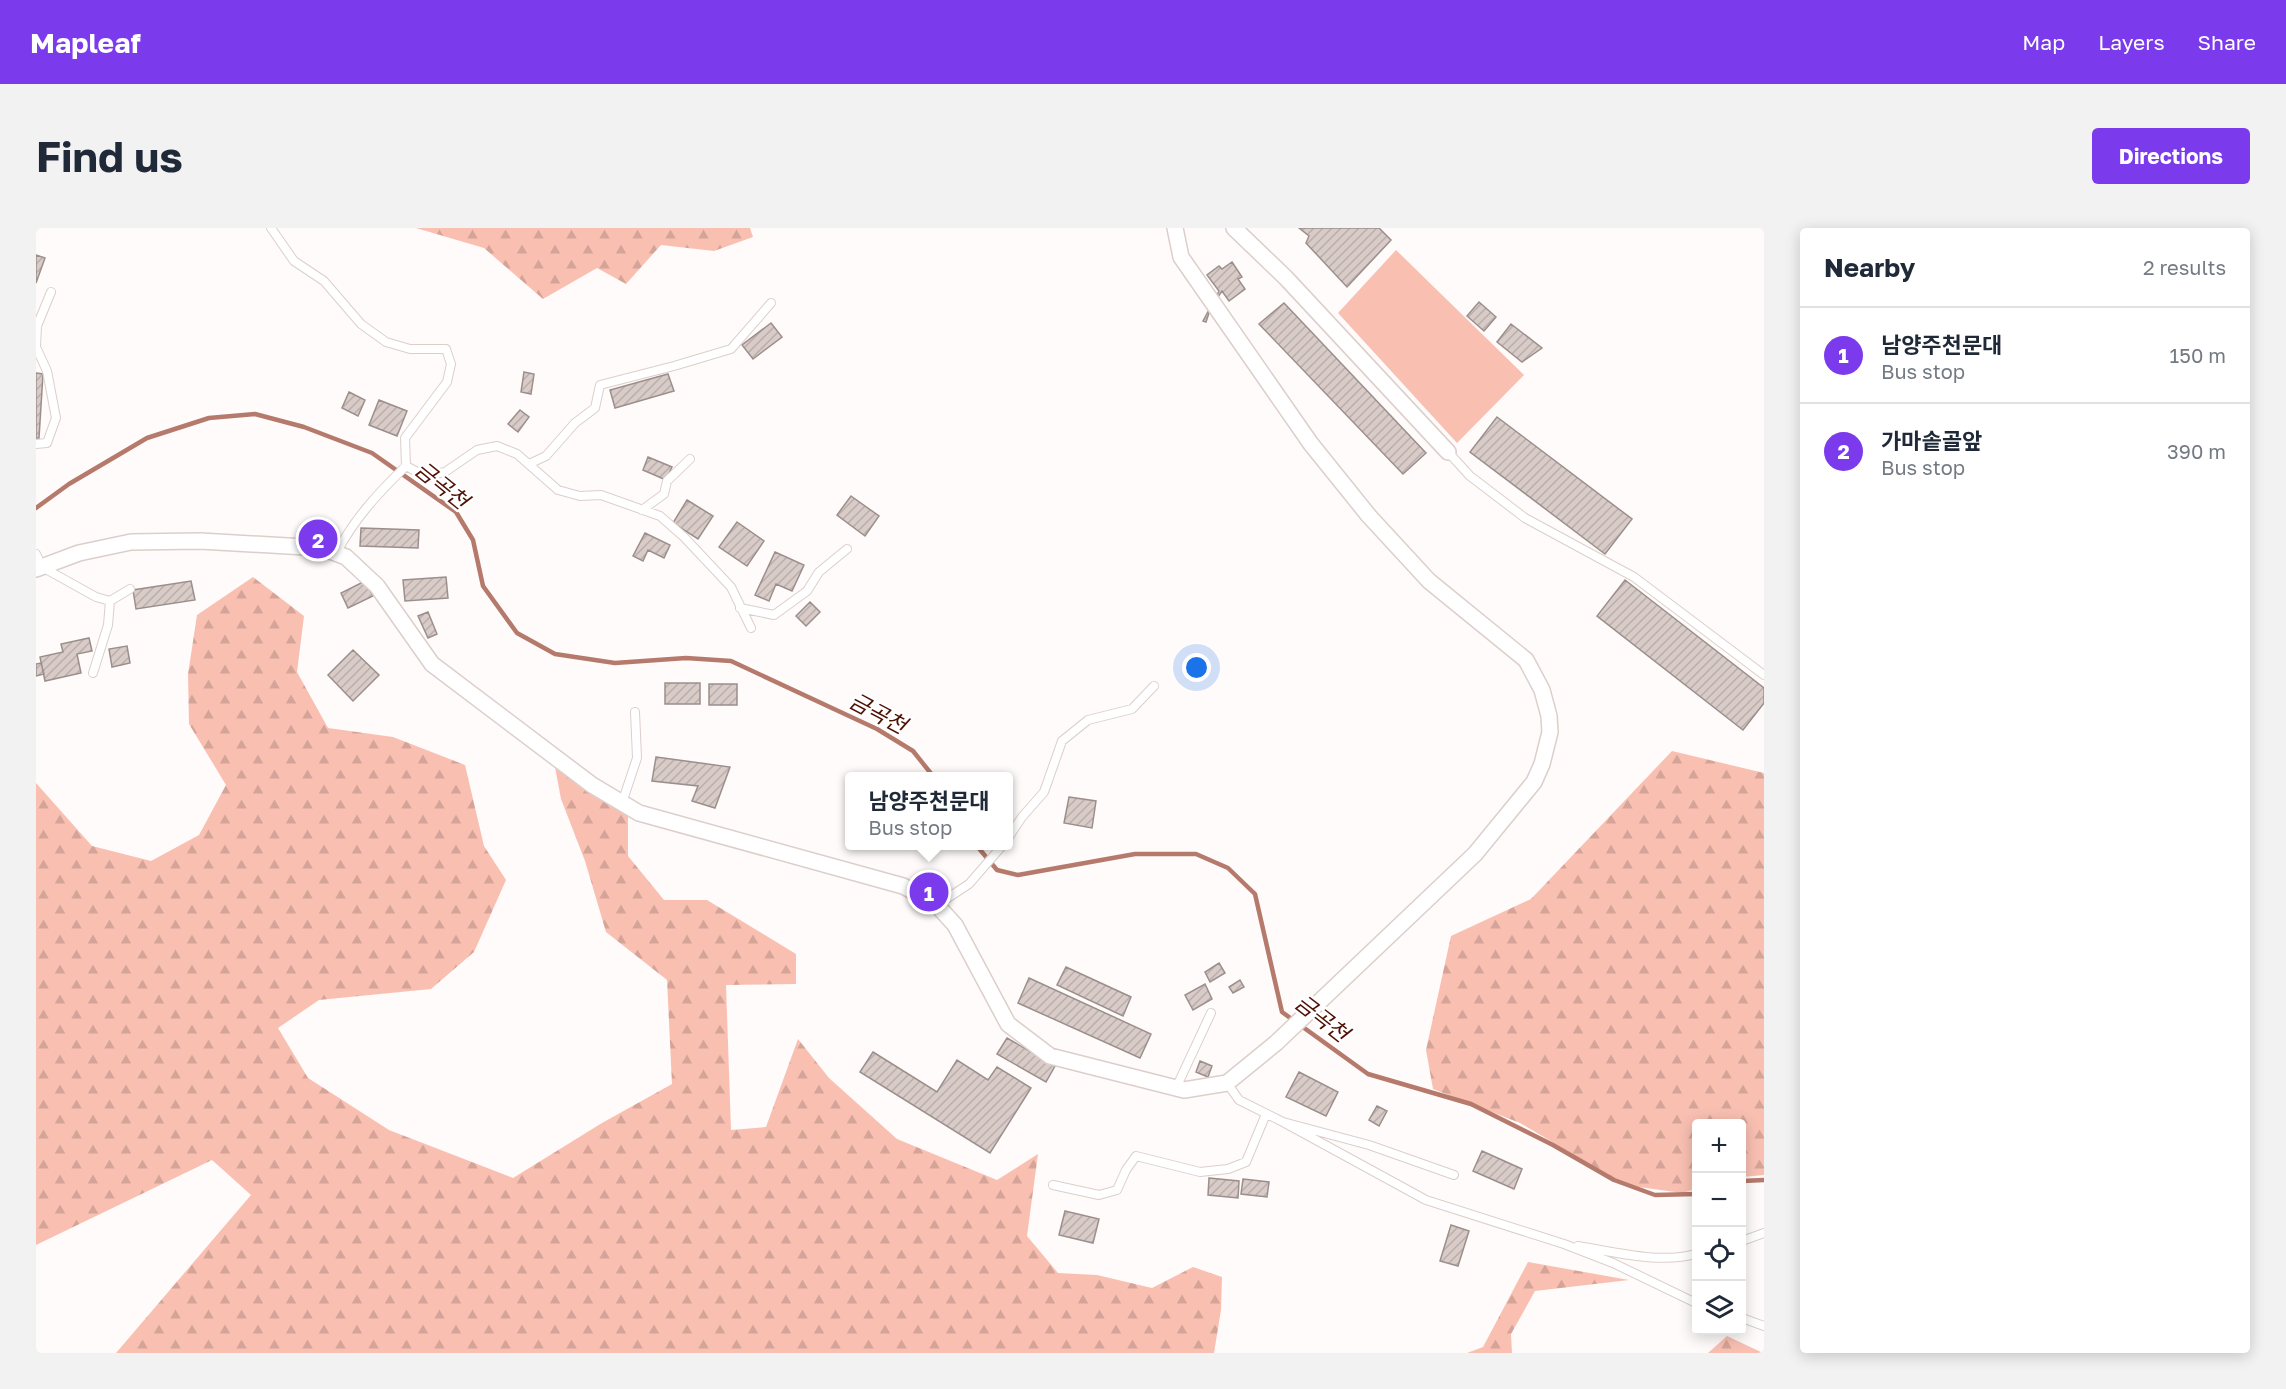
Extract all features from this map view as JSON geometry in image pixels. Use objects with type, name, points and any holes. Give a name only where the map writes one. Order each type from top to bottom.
[{"type":"street","points":[[38,563],[131,542],[200,540],[322,548],[346,557],[377,586],[432,664],[583,778],[622,803],[639,813],[903,886],[937,905],[955,925],[1008,1024],[1050,1056],[1184,1090],[1227,1083],[1276,1043],[1475,854],[1534,782],[1542,764],[1550,732],[1549,716],[1542,690],[1526,660],[1429,581],[1369,516],[1311,444],[1181,257],[1175,228]]},
{"type":"street","points":[[1234,228],[1286,278],[1448,452]]},
{"type":"lane","points":[[271,228],[294,261],[324,281],[361,324],[386,342],[410,349],[446,349],[451,364],[447,382],[405,438],[406,466],[384,487],[346,533],[336,554]]},
{"type":"lane","points":[[36,444],[47,443],[56,418],[47,372],[36,347],[37,326],[51,292]]},
{"type":"lane","points":[[528,464],[546,456],[575,423],[595,408],[600,385],[731,349],[771,303]]},
{"type":"lane","points":[[406,466],[425,476],[445,472],[477,450],[497,446],[517,454],[558,490],[580,496],[601,495],[660,516],[684,537],[731,587],[751,628]]},
{"type":"lane","points":[[1448,452],[1470,476],[1525,518],[1634,577],[1764,675]]},
{"type":"lane","points":[[642,510],[664,494],[667,481],[690,459]]},
{"type":"lane","points":[[740,608],[774,615],[807,591],[819,573],[847,549]]},
{"type":"lane","points":[[38,563],[96,597],[110,601],[130,589]]},
{"type":"lane","points":[[93,673],[108,625],[110,601]]},
{"type":"lane","points":[[1013,830],[1044,792],[1062,741],[1088,720],[1132,709],[1154,686]]},
{"type":"lane","points":[[622,803],[637,758],[634,712]]},
{"type":"lane","points":[[937,905],[969,884],[999,850]]},
{"type":"lane","points":[[1176,1088],[1211,1013]]},
{"type":"lane","points":[[1227,1083],[1239,1100],[1426,1200],[1564,1244],[1613,1263],[1692,1301]]},
{"type":"lane","points":[[1053,1185],[1099,1195],[1117,1190],[1126,1170],[1136,1156],[1200,1172],[1228,1169],[1246,1162],[1266,1114]]},
{"type":"lane","points":[[1283,1122],[1369,1145],[1454,1175]]},
{"type":"lane","points":[[1746,1240],[1764,1233]]},
{"type":"lane","points":[[1564,1244],[1640,1256],[1684,1257],[1692,1255]]},
{"type":"lane","points":[[1746,1319],[1764,1326]]},
{"type":"green space","points":[[416,228],[750,228],[753,237],[714,251],[661,245],[626,284],[597,268],[543,299],[484,248]]},
{"type":"green space","points":[[1396,250],[1524,375],[1457,443],[1338,313]]},
{"type":"green space","points":[[253,577],[304,616],[297,672],[328,728],[393,737],[465,765],[484,846],[506,880],[474,952],[431,989],[319,1000],[278,1028],[308,1078],[389,1130],[513,1178],[602,1123],[672,1084],[667,980],[606,932],[585,861],[561,799],[555,767],[628,813],[628,856],[664,900],[707,900],[796,954],[796,984],[726,985],[731,1130],[766,1127],[798,1039],[829,1078],[897,1139],[997,1180],[1038,1154],[1027,1236],[1058,1273],[1097,1275],[1152,1288],[1193,1267],[1222,1277],[1221,1310],[1214,1353],[116,1353],[251,1195],[212,1160],[36,1245],[36,783],[92,846],[151,861],[199,835],[226,785],[189,724],[188,674],[197,615]]},
{"type":"green space","points":[[1672,751],[1764,773],[1764,1175],[1746,1177],[1746,1119],[1692,1119],[1692,1190],[1682,1193],[1625,1185],[1520,1123],[1433,1089],[1426,1050],[1451,936],[1531,899]]},
{"type":"green space","points":[[1528,1262],[1629,1280],[1535,1291],[1511,1334],[1512,1353],[1467,1353],[1483,1347]]},
{"type":"green space","points":[[1727,1336],[1763,1353],[1708,1353]]},
{"type":"building","points":[[1299,228],[1379,228],[1391,240],[1347,287],[1306,243],[1309,236]]},
{"type":"building","points":[[36,255],[45,258],[36,283]]},
{"type":"building","points":[[1232,262],[1242,277],[1238,279],[1245,289],[1229,301],[1222,291],[1211,307],[1206,322],[1203,321],[1219,291],[1207,275],[1219,266],[1222,269]]},
{"type":"building","points":[[1479,302],[1496,317],[1484,331],[1467,316]]},
{"type":"building","points":[[1284,303],[1426,453],[1403,474],[1259,324]]},
{"type":"building","points":[[771,323],[782,337],[753,359],[742,345]]},
{"type":"building","points":[[1511,324],[1542,348],[1522,362],[1497,342]]},
{"type":"building","points":[[524,372],[534,374],[531,394],[521,392]]},
{"type":"building","points":[[36,373],[43,374],[39,438],[36,438]]},
{"type":"building","points":[[668,374],[674,391],[615,408],[610,390]]},
{"type":"building","points":[[349,392],[365,400],[358,416],[342,408]]},
{"type":"building","points":[[379,400],[407,411],[397,436],[369,425]]},
{"type":"building","points":[[520,410],[529,417],[518,432],[508,424]]},
{"type":"building","points":[[1497,417],[1632,519],[1605,554],[1470,452]]},
{"type":"building","points":[[648,457],[672,467],[666,480],[643,470]]},
{"type":"building","points":[[851,496],[879,516],[865,536],[837,515]]},
{"type":"building","points":[[687,500],[713,516],[698,539],[673,523]]},
{"type":"building","points":[[737,522],[764,541],[747,566],[719,547]]},
{"type":"building","points":[[361,528],[419,530],[418,548],[360,546]]},
{"type":"building","points":[[645,533],[670,545],[664,558],[648,550],[643,561],[633,556]]},
{"type":"building","points":[[775,552],[804,565],[792,591],[776,584],[769,601],[755,595]]},
{"type":"building","points":[[446,577],[448,598],[405,601],[403,580]]},
{"type":"building","points":[[1625,580],[1764,688],[1764,703],[1743,730],[1597,616]]},
{"type":"building","points":[[191,581],[195,600],[136,609],[133,590]]},
{"type":"building","points":[[365,581],[373,596],[348,608],[341,593]]},
{"type":"building","points":[[810,602],[820,612],[806,626],[796,616]]},
{"type":"building","points":[[428,612],[437,634],[428,638],[418,616]]},
{"type":"building","points":[[89,638],[92,651],[77,654],[81,673],[45,681],[40,657],[63,652],[61,644]]},
{"type":"building","points":[[127,646],[130,663],[112,667],[109,649]]},
{"type":"building","points":[[353,650],[379,675],[353,701],[328,675]]},
{"type":"building","points":[[41,663],[44,674],[36,676],[36,664]]},
{"type":"building","points":[[665,683],[700,683],[700,704],[665,704]]},
{"type":"building","points":[[709,684],[737,684],[737,705],[709,705]]},
{"type":"building","points":[[656,757],[730,767],[715,808],[692,801],[698,786],[652,781]]},
{"type":"building","points":[[1069,797],[1096,801],[1092,828],[1064,823]]},
{"type":"building","points":[[1219,963],[1225,973],[1210,982],[1205,972]]},
{"type":"building","points":[[1066,967],[1131,997],[1123,1016],[1057,985]]},
{"type":"building","points":[[1029,978],[1151,1034],[1140,1058],[1018,1003]]},
{"type":"building","points":[[1240,980],[1244,987],[1233,993],[1229,987]]},
{"type":"building","points":[[1205,984],[1212,999],[1193,1010],[1185,995]]},
{"type":"building","points":[[1007,1038],[1055,1066],[1046,1082],[997,1054]]},
{"type":"building","points":[[873,1052],[937,1092],[957,1060],[988,1080],[997,1067],[1031,1088],[990,1153],[860,1072]]},
{"type":"building","points":[[1200,1061],[1212,1066],[1208,1077],[1196,1072]]},
{"type":"building","points":[[1299,1072],[1338,1092],[1326,1116],[1286,1097]]},
{"type":"building","points":[[1377,1106],[1387,1111],[1379,1126],[1369,1120]]},
{"type":"building","points":[[1482,1151],[1522,1169],[1514,1189],[1473,1171]]},
{"type":"building","points":[[1209,1178],[1239,1181],[1238,1198],[1208,1195]]},
{"type":"building","points":[[1243,1179],[1269,1182],[1267,1197],[1241,1194]]},
{"type":"building","points":[[1065,1211],[1099,1219],[1093,1243],[1059,1235]]},
{"type":"building","points":[[1451,1225],[1469,1231],[1458,1266],[1440,1261]]},
{"type":"waterway","name":"금곡천","points":[[36,508],[69,484],[147,438],[209,418],[255,414],[304,427],[372,453],[456,512],[473,540],[483,586],[517,633],[555,654],[615,663],[686,658],[731,661],[877,729],[913,751],[930,772]]},
{"type":"waterway","name":"금곡천","points":[[980,850],[997,870],[1018,875],[1135,854],[1196,854],[1228,868],[1255,894],[1282,1012],[1368,1074],[1471,1104],[1553,1145],[1614,1180],[1655,1195],[1692,1194]]},
{"type":"waterway","name":"금곡천","points":[[1746,1181],[1764,1180]]},
{"type":"place","name":"가마솥골앞","points":[[318,539]]},
{"type":"place","name":"남양주천문대","points":[[929,892]]}]
